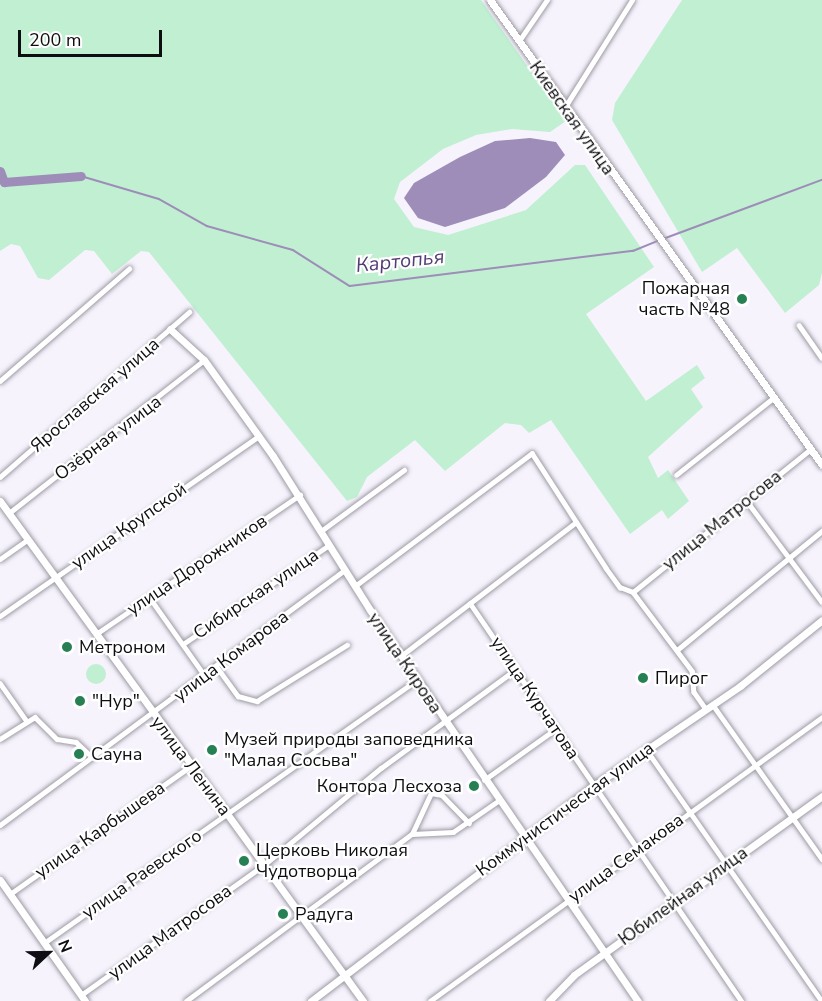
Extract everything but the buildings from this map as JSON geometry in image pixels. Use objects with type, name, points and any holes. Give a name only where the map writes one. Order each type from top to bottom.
[{"type":"street","name":"Киевская улица","points":[[489,0],[664,249],[773,398]]},
{"type":"street","points":[[519,41],[547,0]]},
{"type":"street","points":[[565,107],[632,0]]},
{"type":"street","points":[[0,381],[129,269]]},
{"type":"street","name":"Ярославская улица","points":[[0,477],[189,312]]},
{"type":"street","points":[[798,324],[822,358]]},
{"type":"street","name":"улица Кирова","points":[[170,329],[204,360],[259,436],[300,495],[355,586],[443,720],[638,1001]]},
{"type":"street","name":"Озёрная улица","points":[[9,513],[204,360]]},
{"type":"street","points":[[676,475],[773,398],[822,465]]},
{"type":"street","name":"улица Крупской","points":[[0,616],[259,436]]},
{"type":"street","name":"улица Матросова","points":[[633,592],[811,449]]},
{"type":"street","points":[[355,586],[532,453],[556,484],[575,523],[620,587],[633,592],[693,671],[694,692],[710,707],[822,859]]},
{"type":"street","points":[[321,531],[404,470]]},
{"type":"street","name":"улица Дорожников","points":[[95,634],[300,495]]},
{"type":"street","points":[[746,500],[822,602]]},
{"type":"street","name":"улица Ленина","points":[[0,501],[153,715],[363,1001]]},
{"type":"street","points":[[401,656],[575,523]]},
{"type":"street","points":[[676,650],[822,531]]},
{"type":"street","points":[[0,559],[27,540]]},
{"type":"street","name":"Сибирская улица","points":[[183,644],[329,545]]},
{"type":"street","name":"улица Комарова","points":[[0,825],[206,676],[345,570]]},
{"type":"street","points":[[150,598],[206,676]]},
{"type":"street","name":"улица Курчатова","points":[[470,603],[554,730],[596,785],[742,1001]]},
{"type":"street","name":"Коммунистическая улица","points":[[311,1001],[523,838],[646,749],[710,707],[822,620]]},
{"type":"street","points":[[217,667],[238,696],[257,701],[346,645]]},
{"type":"street","name":"улица Матросова","points":[[83,998],[264,865],[443,720],[515,670]]},
{"type":"street","name":"улица Раевского","points":[[44,943],[417,680]]},
{"type":"street","points":[[0,683],[26,720]]},
{"type":"street","points":[[0,739],[26,720],[38,717],[55,738],[76,742],[92,757]]},
{"type":"street","name":"улица Семакова","points":[[430,1001],[638,848],[822,717]]},
{"type":"street","points":[[484,780],[554,730]]},
{"type":"street","points":[[646,749],[725,867],[822,1001]]},
{"type":"street","name":"улица Карбышева","points":[[10,894],[191,766]]},
{"type":"street","points":[[186,1001],[302,918],[412,834],[431,793],[442,795],[469,823]]},
{"type":"street","name":"Юбилейная улица","points":[[549,1001],[605,953],[822,796]]},
{"type":"street","points":[[412,834],[446,834],[469,823],[498,801]]},
{"type":"street","points":[[0,880],[83,998]]},
{"type":"green space","points":[[0,0],[481,0],[566,121],[550,132],[512,129],[476,135],[443,149],[400,182],[394,199],[414,227],[448,235],[526,210],[575,165],[585,165],[654,267],[586,314],[646,401],[697,365],[705,378],[691,389],[703,407],[648,457],[658,478],[668,470],[689,501],[668,519],[662,510],[630,534],[551,420],[529,433],[521,425],[505,423],[445,471],[415,440],[367,477],[357,497],[347,501],[149,252],[141,251],[112,274],[94,251],[85,250],[49,280],[38,278],[20,246],[11,244],[0,251]]},
{"type":"green space","points":[[682,0],[822,0],[822,273],[819,285],[785,313],[737,248],[702,272],[612,120],[615,103]]},
{"type":"green space","points":[[96,664],[103,667],[106,674],[103,681],[96,684],[89,681],[86,674],[89,667]]},
{"type":"shaded area","points":[[530,138],[556,142],[565,155],[546,177],[505,208],[445,227],[418,218],[404,198],[414,183],[460,157],[495,141]]},
{"type":"waterway","name":"Картопья","points":[[0,171],[4,182],[81,176]]},
{"type":"waterway","name":"Картопья","points":[[81,176],[159,199],[207,226],[293,250],[350,286],[633,251],[658,241]]},
{"type":"waterway","name":"Картопья","points":[[663,239],[822,180]]},
{"type":"place","name":"Пожарная часть №48","points":[[742,299]]},
{"type":"place","name":"Метроном","points":[[67,647]]},
{"type":"place","name":"Пирог","points":[[643,678]]},
{"type":"place","name":"\"Нур\"","points":[[80,701]]},
{"type":"place","name":"Музей природы заповедника \"Малая Сосьва\"","points":[[212,750]]},
{"type":"place","name":"Сауна","points":[[79,754]]},
{"type":"place","name":"Контора Лесхоза","points":[[474,786]]},
{"type":"place","name":"Церковь Николая Чудотворца","points":[[244,861]]},
{"type":"place","name":"Радуга","points":[[283,914]]}]
